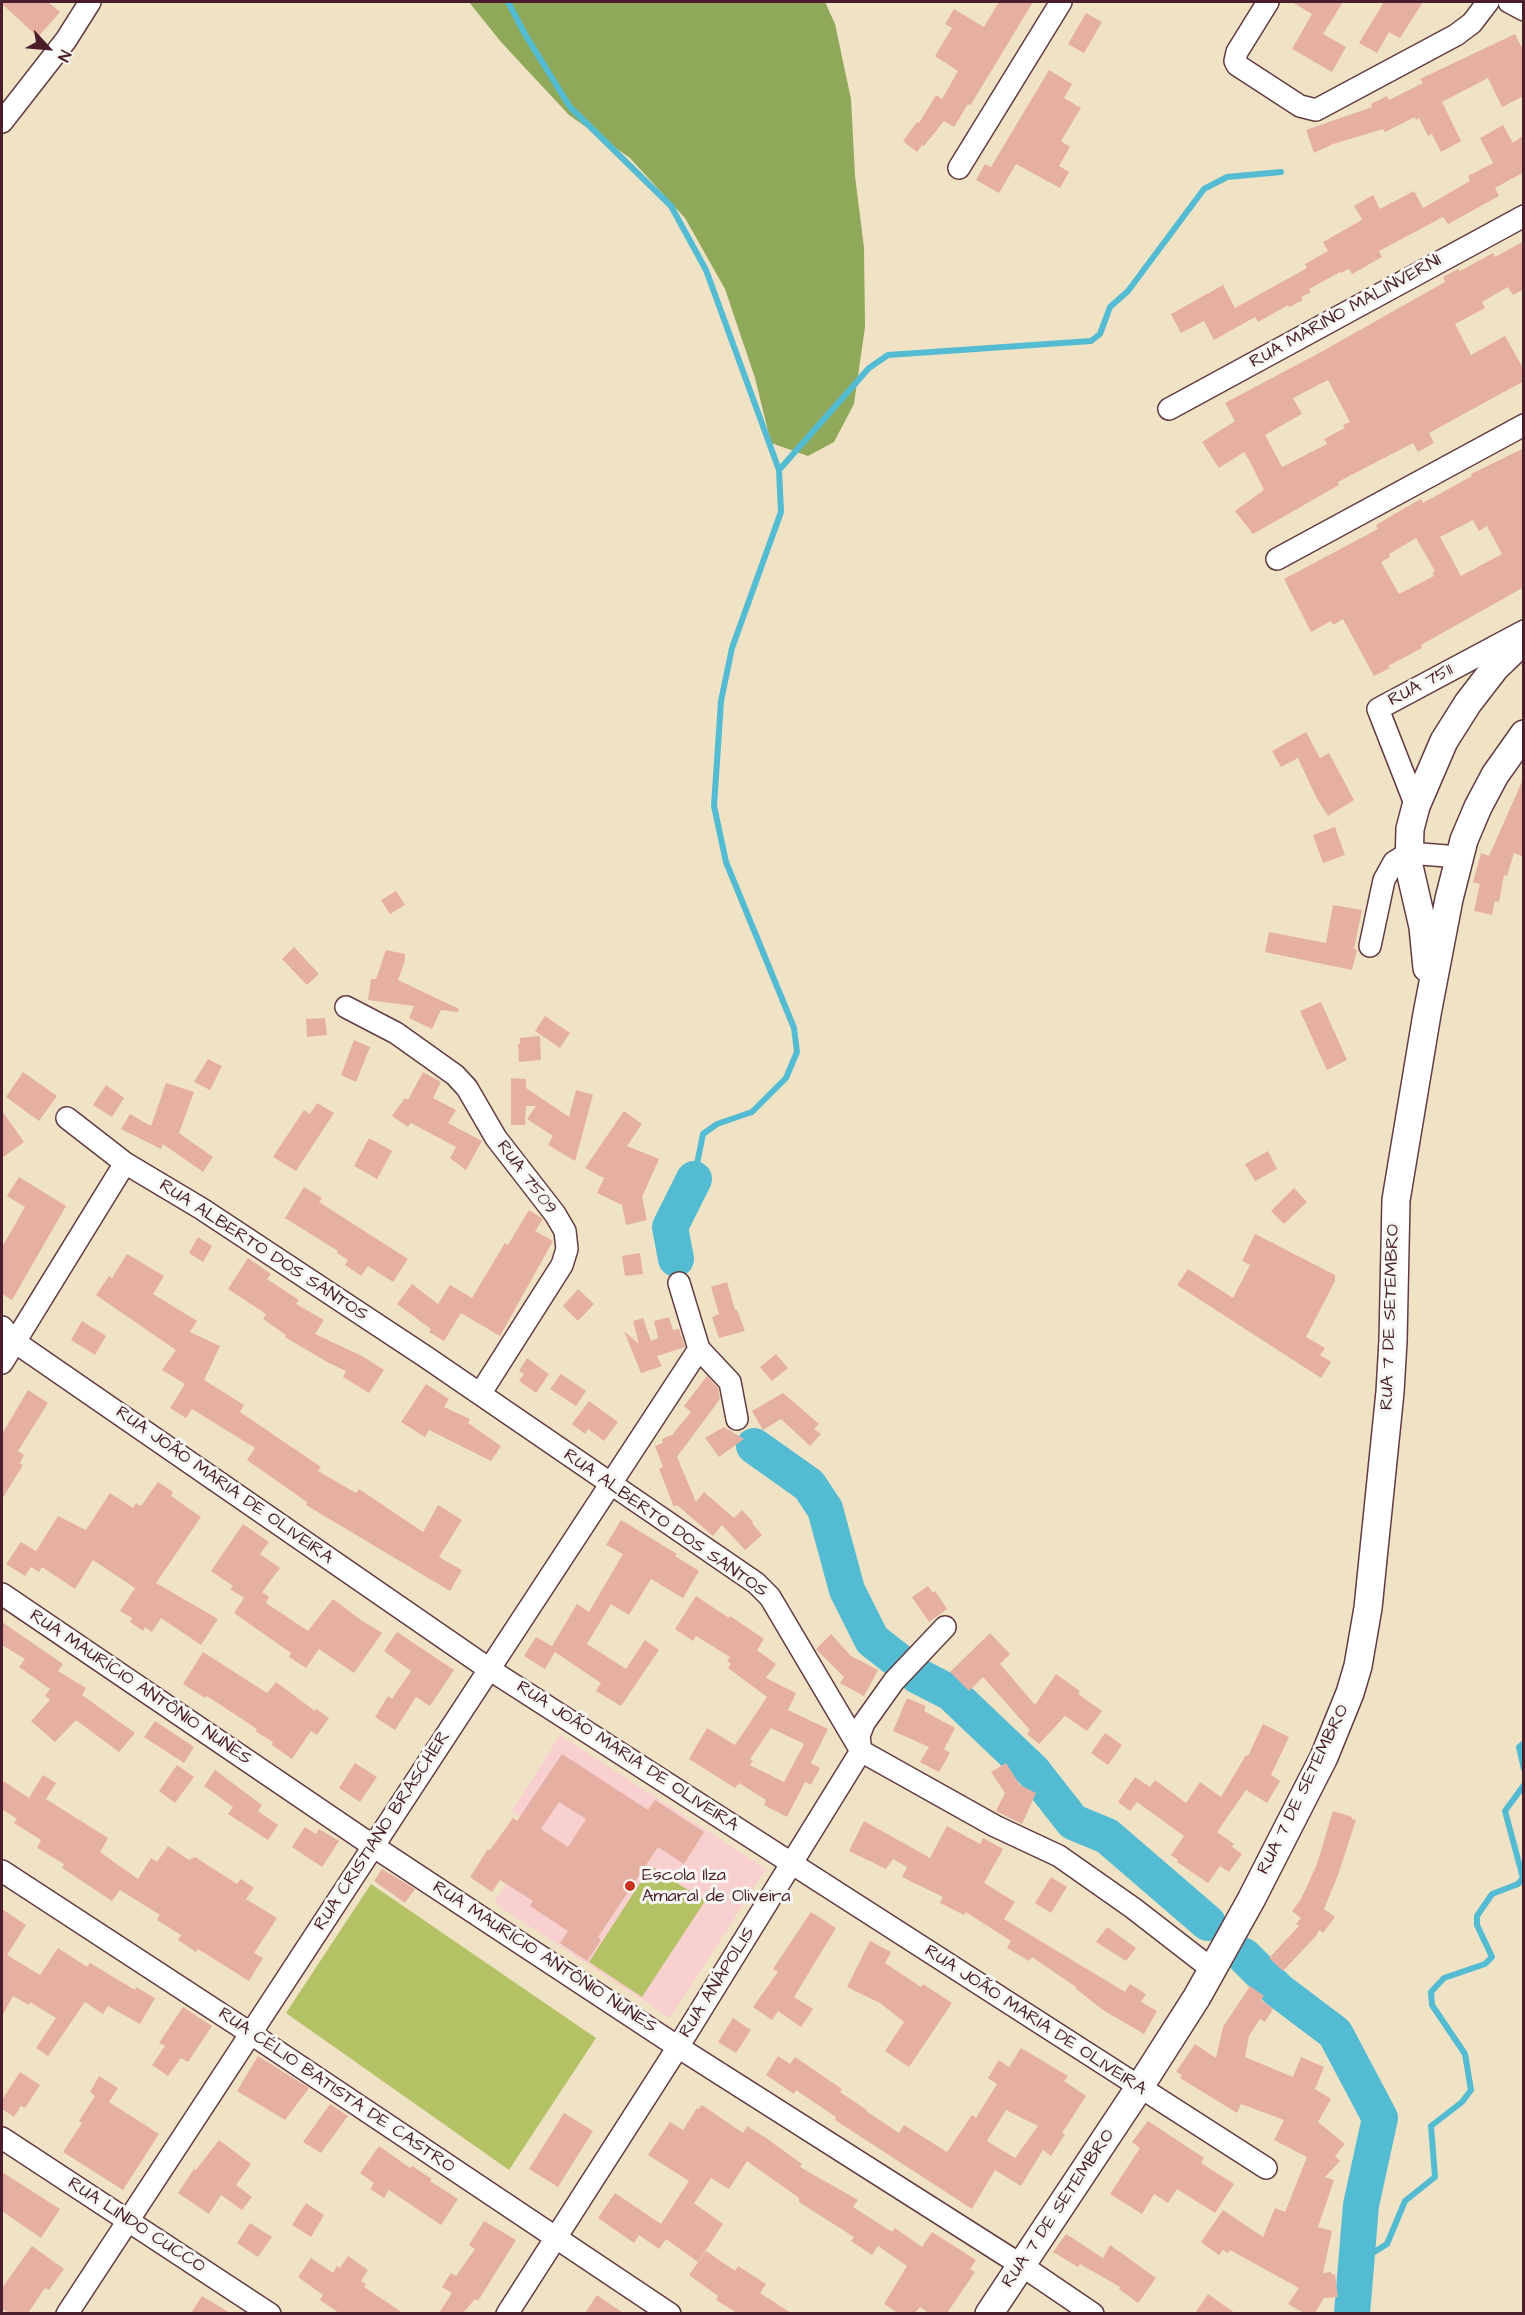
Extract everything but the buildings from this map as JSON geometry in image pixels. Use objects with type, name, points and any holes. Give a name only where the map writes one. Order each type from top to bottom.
[{"type":"street","points":[[2,122],[66,40],[90,2]]},
{"type":"street","points":[[959,168],[1061,2]]},
{"type":"street","points":[[1268,2],[1237,52],[1235,61],[1240,69],[1300,106],[1316,110],[1456,35],[1472,23],[1488,2]]},
{"type":"street","points":[[1509,2],[1524,10]]},
{"type":"street","name":"RUA MARINO MALINVERNI","points":[[1169,409],[1524,216]]},
{"type":"street","points":[[1277,559],[1524,425]]},
{"type":"street","name":"RUA 7511","points":[[1416,806],[1378,709],[1524,631]]},
{"type":"street","points":[[1427,1014],[1426,946],[1411,884],[1408,853],[1410,829],[1416,806],[1444,741],[1468,703],[1495,668],[1524,640]]},
{"type":"street","points":[[1427,1014],[1459,857],[1478,807],[1495,775],[1524,734]]},
{"type":"street","points":[[1370,946],[1388,871],[1394,862],[1408,853],[1459,857]]},
{"type":"street","name":"RUA 7509","points":[[346,1007],[396,1033],[455,1075],[467,1088],[496,1138],[555,1214],[565,1231],[567,1250],[562,1265],[480,1394]]},
{"type":"street","name":"RUA 7 DE SETEMBRO","points":[[989,2313],[1140,2088],[1213,1970],[1324,1757],[1339,1723],[1358,1665],[1368,1608],[1390,1392],[1396,1200],[1427,1014]]},
{"type":"street","name":"RUA ALBERTO DOS SANTOS","points":[[67,1118],[125,1163],[202,1209],[480,1394],[756,1583],[770,1597],[861,1751]]},
{"type":"street","points":[[2,1363],[8,1334],[125,1163]]},
{"type":"street","points":[[679,1283],[699,1349],[730,1382],[737,1419]]},
{"type":"street","name":"RUA JOÃO MARIA DE OLIVEIRA","points":[[8,1334],[489,1669],[1266,2168]]},
{"type":"street","name":"RUA CRISTIANO BRASCHER","points":[[67,2313],[699,1349]]},
{"type":"street","name":"RUA MAURÍCIO ANTÔNIO NUNES","points":[[2,1594],[373,1846],[678,2046],[1093,2313]]},
{"type":"street","name":"RUA ANÁPOLIS","points":[[507,2313],[678,2046],[861,1751],[859,1736],[864,1723],[894,1681],[945,1627]]},
{"type":"street","points":[[861,1751],[995,1826],[1059,1856],[1133,1908],[1213,1970]]},
{"type":"street","name":"RUA CÉLIO BATISTA DE CASTRO","points":[[2,1871],[670,2313]]},
{"type":"street","name":"RUA LINDO CUCCO","points":[[2,2138],[270,2313]]},
{"type":"shaded area","name":"Escola Ilza Amaral de Oliveira","points":[[560,1735],[766,1869],[670,2018],[494,1903],[541,1830],[512,1811]]},
{"type":"green space","points":[[469,2],[825,2],[835,24],[851,99],[855,176],[864,248],[865,327],[854,404],[834,442],[808,456],[771,443],[755,378],[725,289],[685,218],[630,158],[569,115],[501,42]]},
{"type":"green space","points":[[651,1866],[705,1901],[642,1997],[589,1962]]},
{"type":"green space","points":[[371,1884],[596,2038],[509,2170],[286,2013]]},
{"type":"waterway","points":[[508,2],[570,107],[671,206],[706,270],[779,470],[781,512],[732,648],[721,701],[714,806],[726,862],[794,1028],[797,1052],[786,1078],[752,1112],[717,1124],[703,1134],[694,1179]]},
{"type":"waterway","points":[[779,470],[869,368],[888,355],[1091,341],[1100,334],[1110,307],[1128,291],[1204,189],[1227,177],[1281,172]]},
{"type":"waterway","points":[[676,1259],[670,1227],[694,1179]]},
{"type":"waterway","points":[[754,1446],[809,1485],[825,1509],[847,1590],[872,1640],[918,1676],[951,1693],[1033,1771],[1073,1822],[1107,1836],[1208,1923]]},
{"type":"waterway","points":[[1524,1743],[1519,1747],[1524,1769]]},
{"type":"waterway","points":[[1355,2264],[1387,2244],[1405,2201],[1435,2177],[1431,2126],[1462,2102],[1471,2090],[1465,2054],[1432,2005],[1431,1992],[1444,1978],[1485,1964],[1492,1957],[1477,1925],[1477,1916],[1492,1894],[1518,1884],[1523,1878],[1505,1811],[1524,1785]]},
{"type":"waterway","points":[[1244,1956],[1278,1990],[1335,2033],[1380,2118],[1361,2205],[1352,2314]]},
{"type":"place","name":"Escola Ilza Amaral de Oliveira","points":[[630,1886]]}]
